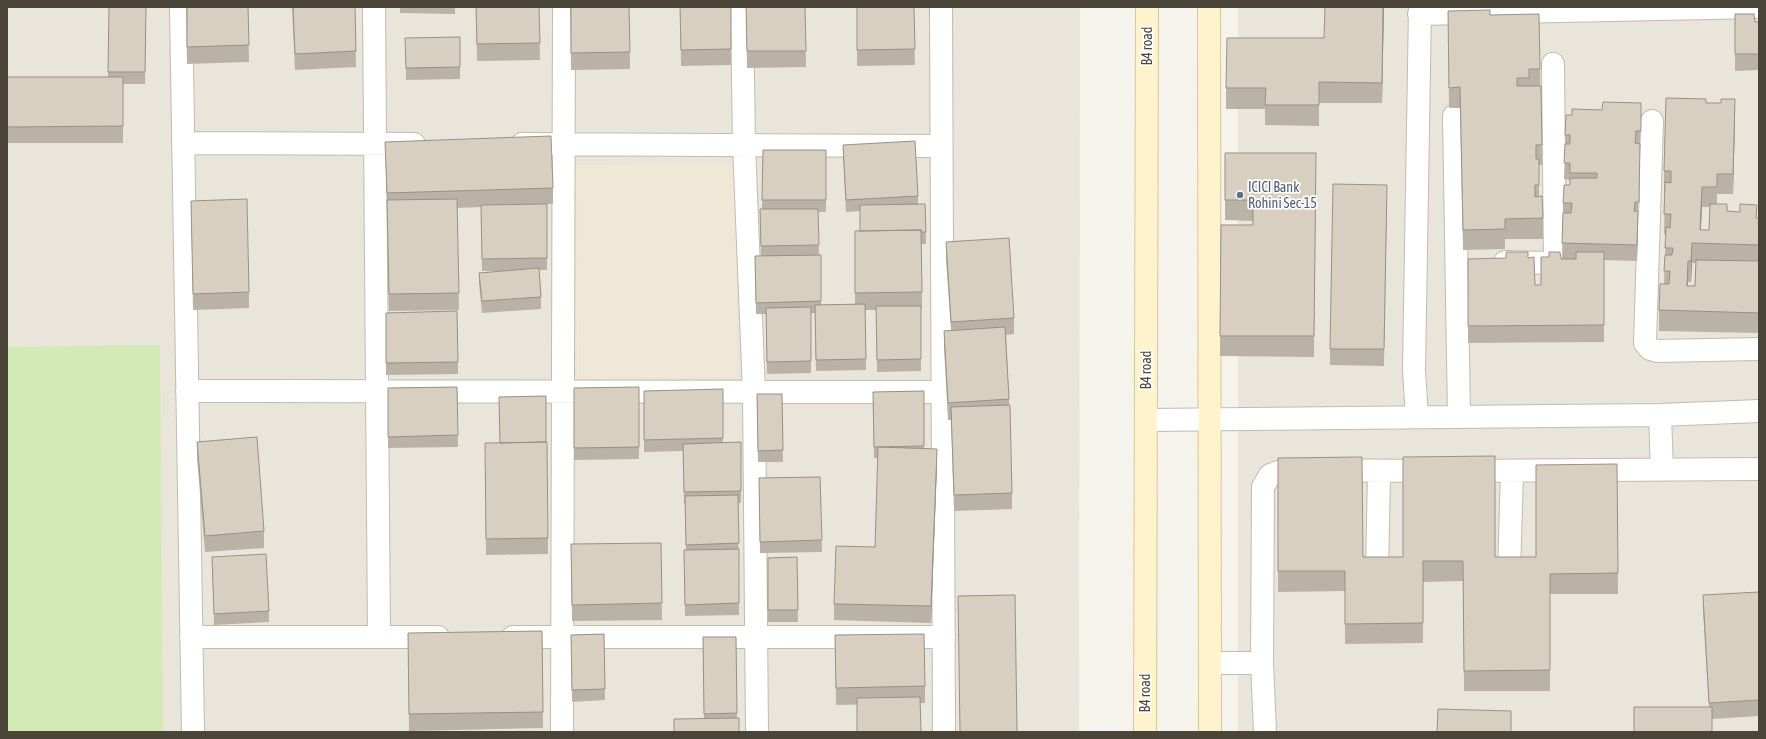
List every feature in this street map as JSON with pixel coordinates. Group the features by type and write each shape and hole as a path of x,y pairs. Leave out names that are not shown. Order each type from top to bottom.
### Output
{"street":[{"path":"180,7 192,732"},
{"path":"374,7 379,637"},
{"path":"562,732 564,7"},
{"path":"742,7 744,146 754,392 757,732"},
{"path":"941,7 944,732"},
{"name":"B4 road","path":"1145,732 1147,7"},
{"path":"1209,7 1210,732"},
{"path":"1417,417 1414,370 1420,10 1759,7"},
{"path":"1456,261 1554,263 1553,64"},
{"path":"1454,116 1459,417"},
{"path":"1652,122 1646,343 1650,349 1657,351 1759,349"},
{"path":"183,143 438,144"},
{"path":"500,144 941,146"},
{"path":"187,391 942,392"},
{"path":"1146,420 1660,415 1759,411"},
{"path":"1660,415 1662,470"},
{"path":"1265,732 1262,664 1263,487 1270,475 1284,470 1379,472 1759,469"},
{"path":"1509,574 1512,471"},
{"path":"1377,575 1379,472"},
{"path":"191,637 458,637"},
{"path":"490,637 944,637"},
{"path":"1210,663 1262,664"}],"shaded area":[{"path":"7,7 1080,7 1079,732 7,732"},
{"path":"1238,7 1759,7 1759,732 1238,732"},
{"path":"736,164 737,377 577,379 576,165"}],"green space":[{"path":"160,345 163,732 7,732 7,347"}],"building":[{"path":"109,7 146,7 145,72 108,72"},
{"path":"187,7 248,7 249,45 187,47"},
{"path":"293,7 355,7 356,51 295,54"},
{"path":"476,7 539,7 540,43 477,44"},
{"path":"571,7 629,7 630,52 571,53"},
{"path":"680,7 731,7 731,49 681,50"},
{"path":"746,7 805,7 806,51 747,51"},
{"path":"857,7 914,7 915,49 857,50"},
{"path":"1325,7 1383,7 1382,83 1319,82 1319,105 1265,105 1266,88 1226,88 1227,38 1324,38"},
{"path":"1490,10 1490,15 1539,14 1540,69 1529,69 1529,78 1517,78 1517,86 1541,86 1542,145 1536,145 1536,159 1539,159 1539,185 1535,185 1535,197 1542,196 1543,218 1505,219 1505,229 1463,230 1460,87 1449,88 1448,11"},
{"path":"1735,14 1754,14 1755,22 1759,22 1759,54 1735,54"},
{"path":"460,37 460,67 406,68 405,38"},
{"path":"7,77 123,77 123,126 7,127"},
{"path":"1666,98 1706,99 1706,103 1721,103 1721,99 1735,99 1733,174 1717,174 1717,187 1702,187 1700,230 1709,230 1710,204 1727,204 1727,211 1740,212 1740,204 1757,205 1756,218 1759,218 1759,245 1692,243 1691,261 1688,261 1687,286 1695,286 1696,260 1759,261 1759,313 1659,310 1660,284 1669,284 1670,271 1664,271 1665,255 1672,255 1673,248 1665,248 1666,227 1670,228 1671,214 1664,214 1665,182 1671,183 1671,171 1664,171"},
{"path":"1603,102 1641,103 1641,131 1636,131 1635,143 1640,144 1639,202 1635,202 1634,211 1638,211 1637,245 1562,243 1563,213 1571,213 1572,203 1563,203 1564,185 1570,185 1570,178 1597,178 1597,173 1570,173 1570,163 1564,163 1565,144 1570,144 1570,135 1565,135 1566,115 1572,115 1572,109 1602,110"},
{"path":"551,136 553,188 387,193 385,142"},
{"path":"915,141 918,196 846,200 843,145"},
{"path":"763,150 826,150 826,200 762,200"},
{"path":"1225,153 1316,153 1314,336 1220,336 1221,225 1253,225 1253,200 1225,200"},
{"path":"1333,184 1387,185 1384,349 1330,349"},
{"path":"247,199 249,292 193,294 191,201"},
{"path":"457,199 459,293 389,294 387,200"},
{"path":"547,204 547,258 482,259 481,205"},
{"path":"925,204 926,232 921,232 921,230 860,231 860,205"},
{"path":"760,209 818,209 819,245 761,246"},
{"path":"921,230 922,292 855,293 855,231"},
{"path":"1009,238 1014,318 951,322 946,242"},
{"path":"1506,252 1528,252 1528,258 1534,257 1535,285 1541,285 1541,257 1549,257 1549,252 1560,252 1561,259 1576,259 1576,252 1604,252 1604,325 1468,326 1468,259 1506,258"},
{"path":"821,255 821,301 756,303 755,256"},
{"path":"539,268 541,297 482,301 479,273"},
{"path":"865,304 866,359 816,360 815,305"},
{"path":"876,306 921,306 921,359 877,360"},
{"path":"811,307 811,361 767,362 766,308"},
{"path":"457,311 458,362 386,363 386,313"},
{"path":"1005,327 1009,399 948,403 944,331"},
{"path":"457,387 458,435 388,437 388,388"},
{"path":"639,387 639,447 574,448 574,388"},
{"path":"723,389 723,438 644,440 644,391"},
{"path":"924,391 924,446 874,447 873,392"},
{"path":"757,394 782,394 783,450 758,451"},
{"path":"546,396 546,442 500,443 499,397"},
{"path":"1010,405 1012,493 954,495 951,407"},
{"path":"257,437 264,531 205,536 197,442"},
{"path":"547,442 548,538 486,539 485,443"},
{"path":"741,442 741,491 684,492 683,444"},
{"path":"878,447 937,449 931,606 834,604 836,546 875,547"},
{"path":"1495,456 1495,557 1536,557 1536,465 1617,464 1618,573 1550,574 1550,670 1464,671 1463,561 1423,561 1423,623 1345,624 1345,571 1278,571 1278,458 1362,457 1363,557 1403,557 1403,457"},
{"path":"820,477 822,540 760,542 759,478"},
{"path":"738,495 739,543 686,545 685,496"},
{"path":"661,543 662,603 572,605 571,544"},
{"path":"739,549 739,603 685,605 684,550"},
{"path":"266,554 269,611 214,614 212,557"},
{"path":"797,557 798,610 768,610 768,558"},
{"path":"1759,592 1759,700 1709,703 1703,595"},
{"path":"1015,595 1017,732 960,732 958,596"},
{"path":"542,631 543,712 409,714 408,633"},
{"path":"604,634 605,689 572,690 571,635"},
{"path":"924,634 925,686 836,688 835,635"},
{"path":"703,637 736,637 737,713 704,714"},
{"path":"920,697 921,732 857,732 857,698"},
{"path":"1634,707 1712,707 1712,732 1634,732"},
{"path":"1438,709 1511,711 1511,732 1437,732"},
{"path":"739,718 739,732 674,732 674,719"}],"place":[{"name":"ICICI Bank Rohini Sec-15","path":"1240,195"}]}
